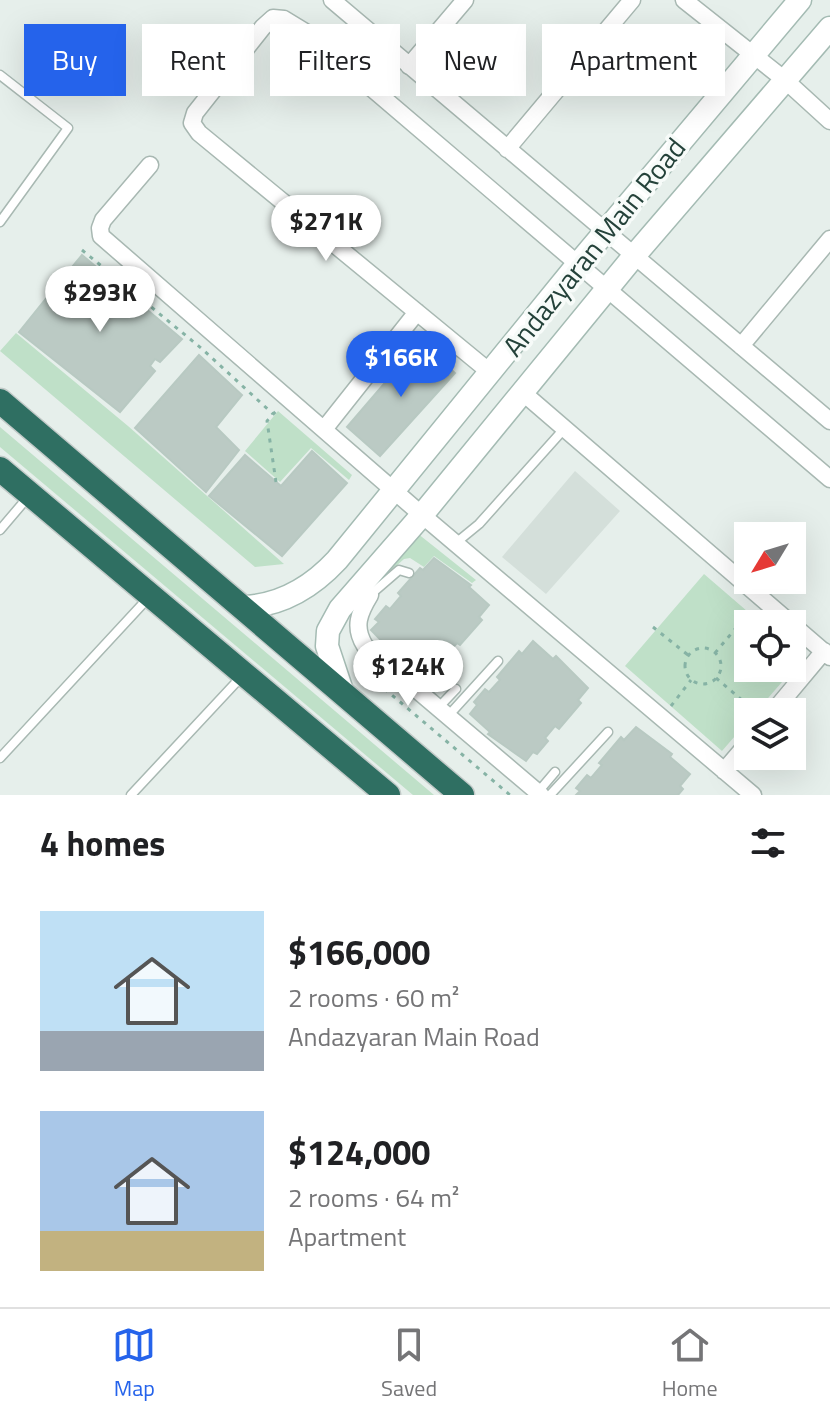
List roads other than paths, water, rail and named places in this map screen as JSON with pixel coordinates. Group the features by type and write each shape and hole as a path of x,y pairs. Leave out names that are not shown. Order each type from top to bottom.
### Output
{"highway":[{"path":"0,401 462,795"},
{"path":"0,469 388,795"}],"street":[{"path":"332,0 830,421"},
{"path":"409,66 465,0"},
{"path":"507,149 632,0"},
{"path":"684,0 785,80 830,121"},
{"name":"Andazyaran Main Road","path":"242,607 269,604 295,594 324,574 349,547 578,264 800,0"},
{"path":"491,373 199,133 192,123 195,113 273,18 284,19 307,33 830,479"},
{"path":"543,794 365,646 358,634 365,591 376,569 521,391 830,28"},
{"path":"150,165 103,220 101,236 395,492 753,795"},
{"path":"741,346 830,239"},
{"path":"325,428 417,312"},
{"path":"521,391 827,654 786,698"},
{"path":"349,547 376,569"},
{"path":"343,694 327,646 328,631 340,609 365,591"},
{"path":"724,771 734,759"}],"lane":[{"path":"0,75 68,128 0,222"},
{"path":"457,542 479,524 564,429"},
{"path":"0,530 31,495"},
{"path":"365,591 399,570 409,573"},
{"path":"0,758 151,596"},
{"path":"443,712 498,661"},
{"path":"131,795 244,674"},
{"path":"443,712 456,689"},
{"path":"543,794 608,732"},
{"path":"543,794 555,772"}]}
